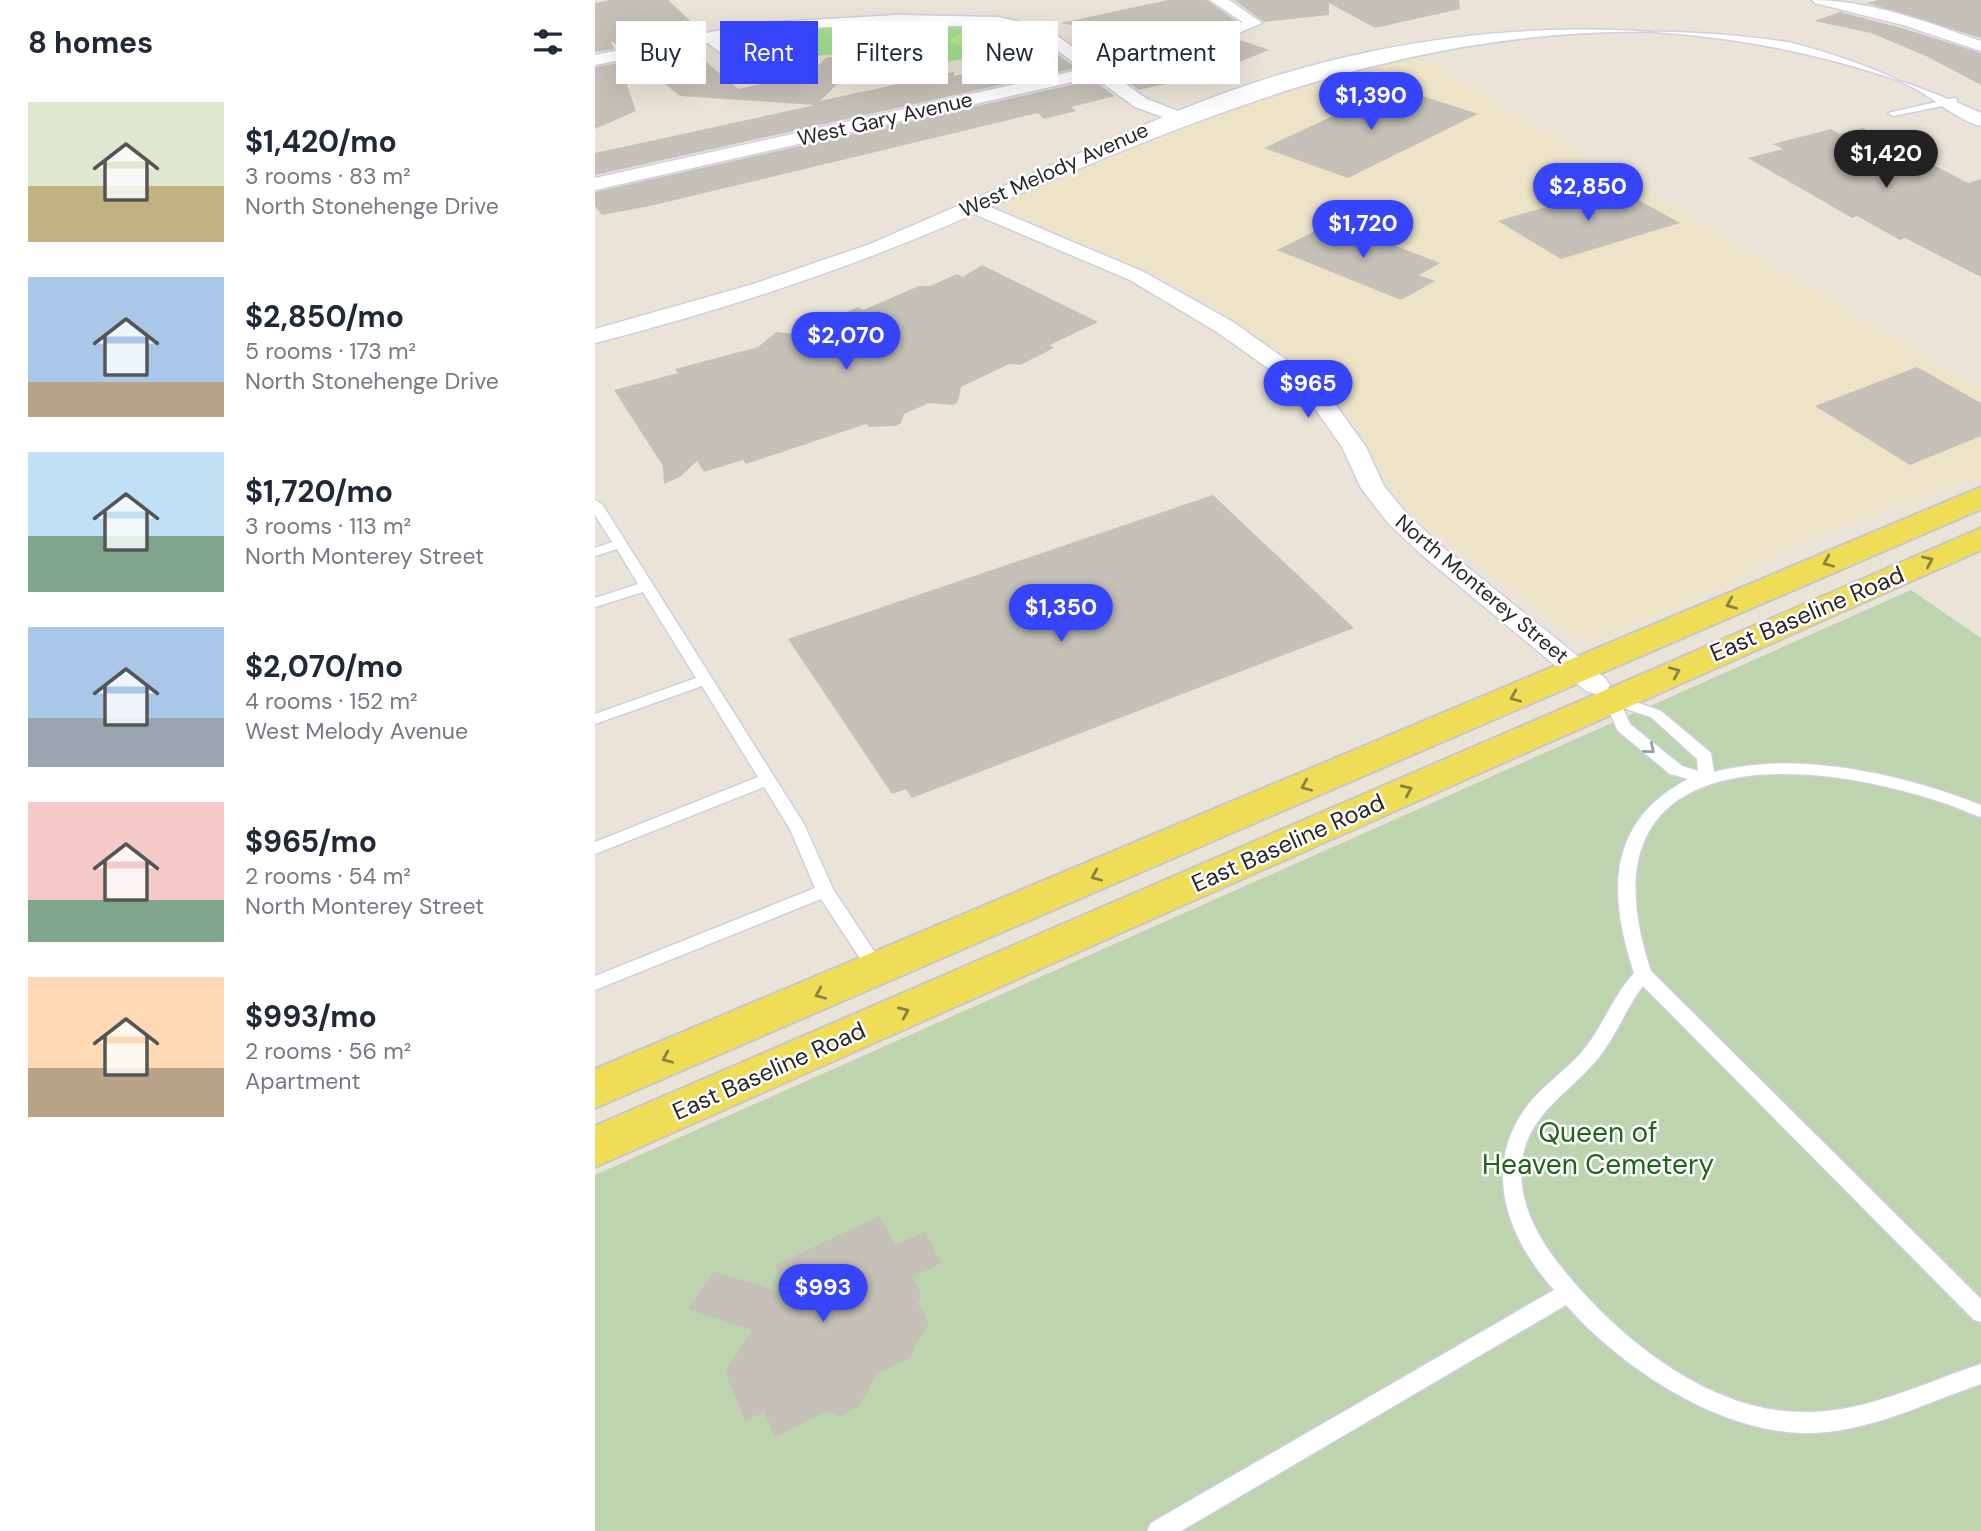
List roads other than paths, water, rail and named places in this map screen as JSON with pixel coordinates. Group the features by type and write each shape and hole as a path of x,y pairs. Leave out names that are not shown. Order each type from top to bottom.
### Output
{"main road":[{"name":"East Baseline Road","path":"595,1147 1595,684 1981,497"},
{"name":"East Baseline Road","path":"595,1089 877,970 1595,684 1981,538"}],"street":[{"name":"West Gary Avenue","path":"1218,0 1254,23 1240,28"},
{"path":"1823,0 1908,21 1981,46"},
{"name":"West Melody Avenue","path":"595,336 816,270 972,206 1176,117 1305,68 1512,15 1667,19 1759,31 1815,44 1884,66 1954,101 1981,121"},
{"path":"595,60 757,28 897,20 998,22 1027,28 1050,38 1072,53"},
{"path":"710,36 720,45"},
{"name":"West Gary Avenue","path":"595,184 1072,77"},
{"path":"1116,84 1142,103 1176,117"},
{"name":"North Monterey Street","path":"972,206 1137,276 1225,327 1280,366 1322,402 1354,447 1373,488 1397,518 1431,550 1595,684"}],"lane":[{"path":"1893,113 1954,101"},
{"path":"595,504 797,828 825,891 877,970"},
{"path":"595,552 620,544"},
{"path":"595,603 646,586"},
{"path":"595,719 705,680"},
{"path":"1595,684 1623,727 1676,770 1707,779"},
{"path":"1595,684 1656,714 1705,757 1707,779"},
{"path":"1981,811 1948,796 1888,780 1826,771 1755,771 1707,779 1664,799 1640,825 1628,865 1625,895 1632,943 1643,974 1981,1313"},
{"path":"595,848 767,780"},
{"path":"595,983 825,891"},
{"path":"1643,974 1628,989 1597,1046 1542,1099 1520,1130 1511,1164 1514,1201 1531,1245 1570,1292 1615,1339 1657,1370 1747,1414 1803,1423 1862,1418 1981,1374"},
{"path":"1159,1531 1570,1292"}],"park label":[{"name":"Queen of Heaven Cemetery","path":"1598,1148"}]}
